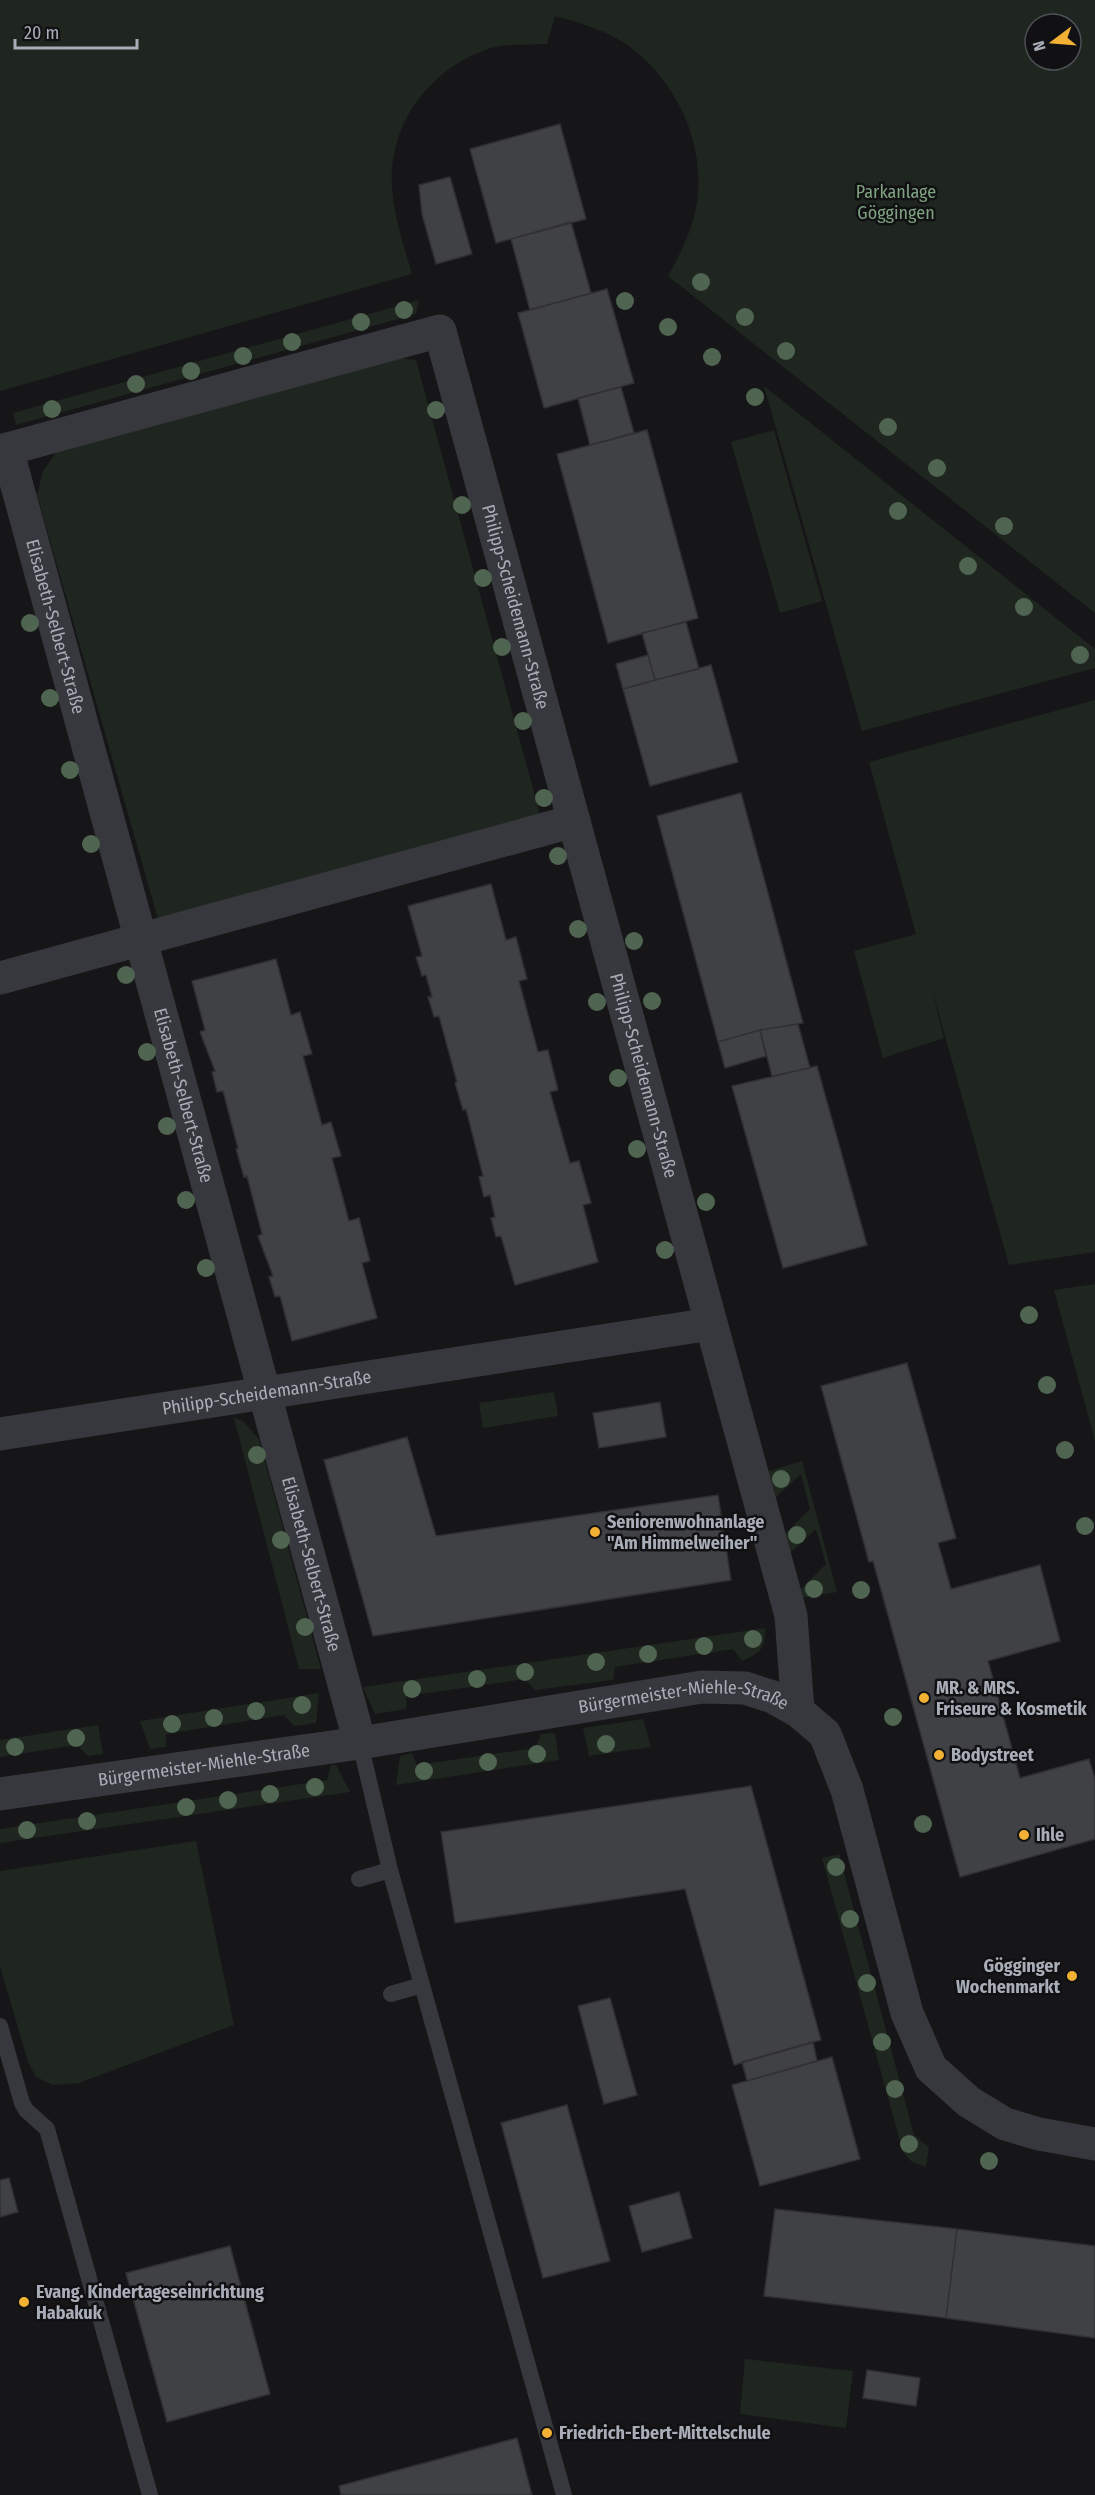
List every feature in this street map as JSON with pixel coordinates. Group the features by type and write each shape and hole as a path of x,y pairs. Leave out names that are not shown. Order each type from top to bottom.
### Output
{"street":[{"name":"Philipp-Scheidemann-Straße","path":"3,450 440,330 791,1616 798,1711"},
{"name":"Elisabeth-Selbert-Straße","path":"3,450 141,940 360,1743"},
{"path":"0,978 574,821"},
{"name":"Philipp-Scheidemann-Straße","path":"0,1434 711,1324"},
{"name":"Bürgermeister-Miehle-Straße","path":"0,1794 360,1743 702,1687 745,1688 772,1697 798,1711 825,1734 840,1768 907,2013 932,2068 969,2102 1005,2124 1039,2134 1095,2144"}],"lane":[{"path":"360,1743 390,1870 564,2495"},
{"path":"359,1879 390,1870"},
{"path":"391,1994 422,1985"},
{"path":"0,2026 22,2103 26,2110 47,2129 150,2495"}],"green space":[{"name":"Parkanlage Göggingen","path":"0,0 1095,0 1095,613 668,276 681,251 696,208 697,161 692,137 673,94 658,74 642,57 615,37 581,23 555,16 547,44 502,46 488,49 467,58 431,84 417,101 406,120 393,162 393,196 402,241 412,274 0,391"},
{"path":"419,300 416,314 16,425 13,413"},
{"path":"387,357 416,360 540,814 158,919 37,495 43,471 58,450"},
{"path":"764,386 1095,649 1095,668 862,731"},
{"path":"774,430 822,601 780,613 731,442"},
{"path":"1095,700 1095,1252 1009,1265 931,986 944,1038 883,1058 854,951 916,934 869,762"},
{"path":"1095,1284 1095,1441 1054,1290"},
{"path":"554,1392 558,1416 483,1428 479,1403"},
{"path":"234,1418 243,1421 259,1439 321,1669 299,1669"},
{"path":"802,1461 837,1592 801,1598 799,1591 826,1564 816,1529 789,1554 784,1535 810,1509 801,1474 774,1499 766,1472"},
{"path":"765,1628 761,1649 742,1661 733,1649 615,1667 613,1680 535,1690 525,1679 407,1696 406,1709 375,1714 363,1687"},
{"path":"319,1693 316,1723 294,1726 284,1715 166,1734 166,1747 150,1749 140,1721"},
{"path":"643,1719 651,1747 589,1756 583,1728"},
{"path":"98,1725 103,1754 88,1756 77,1745 0,1757 0,1740"},
{"path":"555,1733 559,1760 396,1785 400,1756 412,1753 417,1765 535,1748 541,1734"},
{"path":"331,1765 336,1765 350,1792 0,1843 0,1829 327,1780"},
{"path":"196,1841 234,2025 79,2083 53,2085 36,2077 28,2062 0,1966 0,1871"},
{"path":"839,1854 914,2135 929,2147 926,2167 912,2162 903,2152 822,1858"},
{"path":"745,2359 853,2371 846,2428 740,2414"}],"building":[{"path":"560,124 586,219 496,243 470,149"},
{"path":"450,177 472,254 436,264 422,214 419,185"},
{"path":"571,222 591,293 530,310 511,239"},
{"path":"607,289 634,383 544,408 518,313"},
{"path":"621,387 634,433 590,445 578,398"},
{"path":"647,430 698,618 608,643 557,454"},
{"path":"686,622 699,669 655,680 642,633"},
{"path":"648,655 655,680 623,689 616,664"},
{"path":"711,665 738,762 650,786 623,689"},
{"path":"741,793 803,1023 760,1030 718,1042 657,816"},
{"path":"491,884 506,940 516,937 527,979 519,981 538,1052 548,1050 558,1090 550,1092 570,1163 579,1161 591,1203 583,1205 598,1262 515,1285 501,1236 496,1237 491,1218 495,1217 490,1195 484,1197 479,1177 483,1176 466,1109 463,1110 455,1083 457,1082 439,1016 434,1017 428,997 432,997 426,975 422,976 416,957 422,956 408,906"},
{"path":"276,959 291,1015 300,1012 312,1054 303,1056 322,1125 331,1122 341,1156 332,1158 349,1221 359,1218 370,1261 362,1263 377,1318 292,1341 280,1296 275,1297 269,1277 273,1276 258,1236 262,1234 247,1176 244,1177 236,1149 238,1148 223,1091 217,1092 212,1072 215,1071 200,1032 205,1030 192,981"},
{"path":"798,1024 810,1068 772,1076 760,1030"},
{"path":"760,1030 766,1056 725,1068 718,1042"},
{"path":"817,1066 867,1245 783,1268 732,1086"},
{"path":"907,1363 956,1538 938,1543 951,1589 1040,1565 1060,1641 988,1661 1020,1778 1089,1759 1095,1779 1095,1839 960,1877 873,1561 869,1562 821,1386"},
{"path":"660,1402 666,1437 599,1448 593,1413"},
{"name":"Seniorenwohnanlage \"Am Himmelweiher\"","path":"407,1437 436,1536 718,1495 731,1580 373,1636 324,1460"},
{"path":"751,1786 821,2040 734,2065 685,1889 455,1923 441,1832"},
{"path":"610,1998 637,2095 604,2104 578,2006"},
{"path":"813,2042 817,2061 747,2081 742,2062"},
{"path":"832,2057 860,2159 760,2186 732,2085"},
{"path":"567,2105 610,2261 543,2278 501,2123"},
{"path":"9,2178 18,2212 0,2217 0,2180"},
{"path":"679,2192 692,2238 642,2252 629,2206"},
{"path":"775,2209 957,2229 946,2318 764,2296"},
{"path":"957,2229 1095,2246 1095,2338 946,2318"},
{"path":"230,2246 270,2394 167,2422 126,2273"},
{"path":"867,2370 920,2378 916,2406 863,2398"},
{"path":"517,2438 532,2495 341,2495 339,2486"}],"place":[{"name":"Seniorenwohnanlage \"Am Himmelweiher\"","path":"595,1532"},
{"name":"MR. & MRS. Friseure & Kosmetik","path":"924,1698"},
{"name":"Bodystreet","path":"939,1755"},
{"name":"Ihle","path":"1024,1835"},
{"name":"Gögginger Wochenmarkt","path":"1072,1976"},
{"name":"Evang. Kindertageseinrichtung Habakuk","path":"24,2302"},
{"name":"Friedrich-Ebert-Mittelschule","path":"547,2433"}]}
